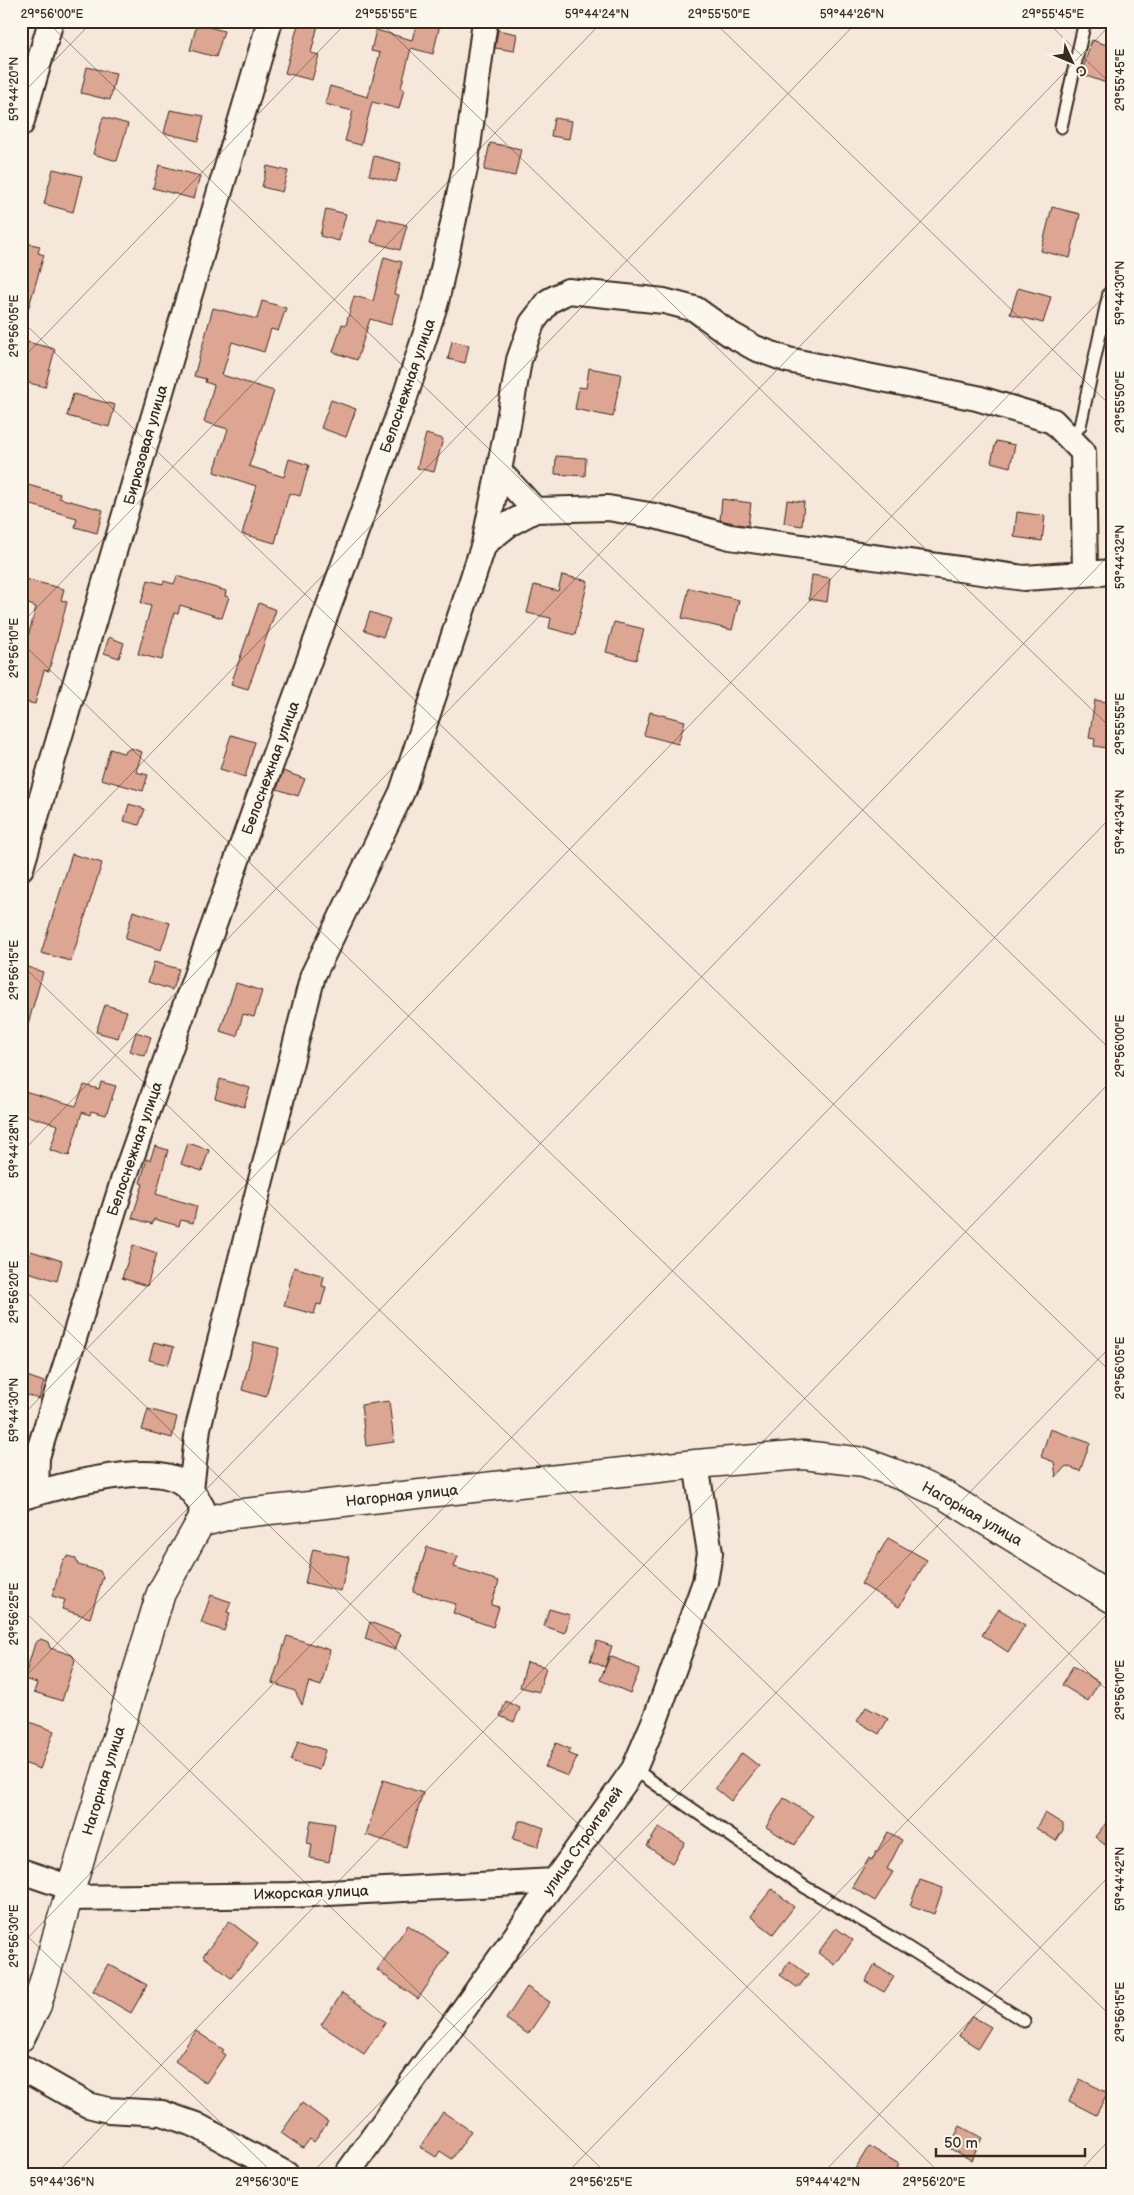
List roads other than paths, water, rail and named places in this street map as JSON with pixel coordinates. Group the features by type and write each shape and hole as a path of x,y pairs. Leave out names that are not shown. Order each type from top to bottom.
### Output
{"street":[{"path":"21,124 51,21"},
{"name":"Бирюзовая улица","path":"21,868 270,21"},
{"name":"Белоснежная улица","path":"29,1495 37,1457 123,1181 262,790 405,397 436,302 465,168 486,21"},
{"path":"191,1490 198,1428 314,975 402,792 484,544 519,360 532,323 549,301 568,291 664,301 695,309 730,334 755,348 788,360 969,396 1053,421 1084,452 1085,573"},
{"path":"499,471 535,510"},
{"path":"484,544 509,524 535,510 608,508 656,516 730,536 1024,578 1113,572"},
{"name":"Нагорная улица","path":"21,2037 38,2005 69,1893 161,1593 200,1523 234,1514 696,1464 804,1455 864,1462 907,1478 946,1496 1113,1599"},
{"name":"улица Строителей","path":"347,2174 634,1769 705,1582 710,1553 696,1464"},
{"path":"29,1495 96,1478 141,1473 174,1478 191,1490 202,1507 200,1523"},
{"name":"Ижорская улица","path":"21,1871 69,1893 291,1895 554,1881"},
{"path":"21,2067 88,2105 108,2110 162,2113 196,2125 286,2174"}],"lane":[{"path":"1061,127 1084,21"},
{"path":"1070,437 1080,426 1109,293"},
{"path":"634,1769 805,1887 894,1939 1024,2021"}]}
